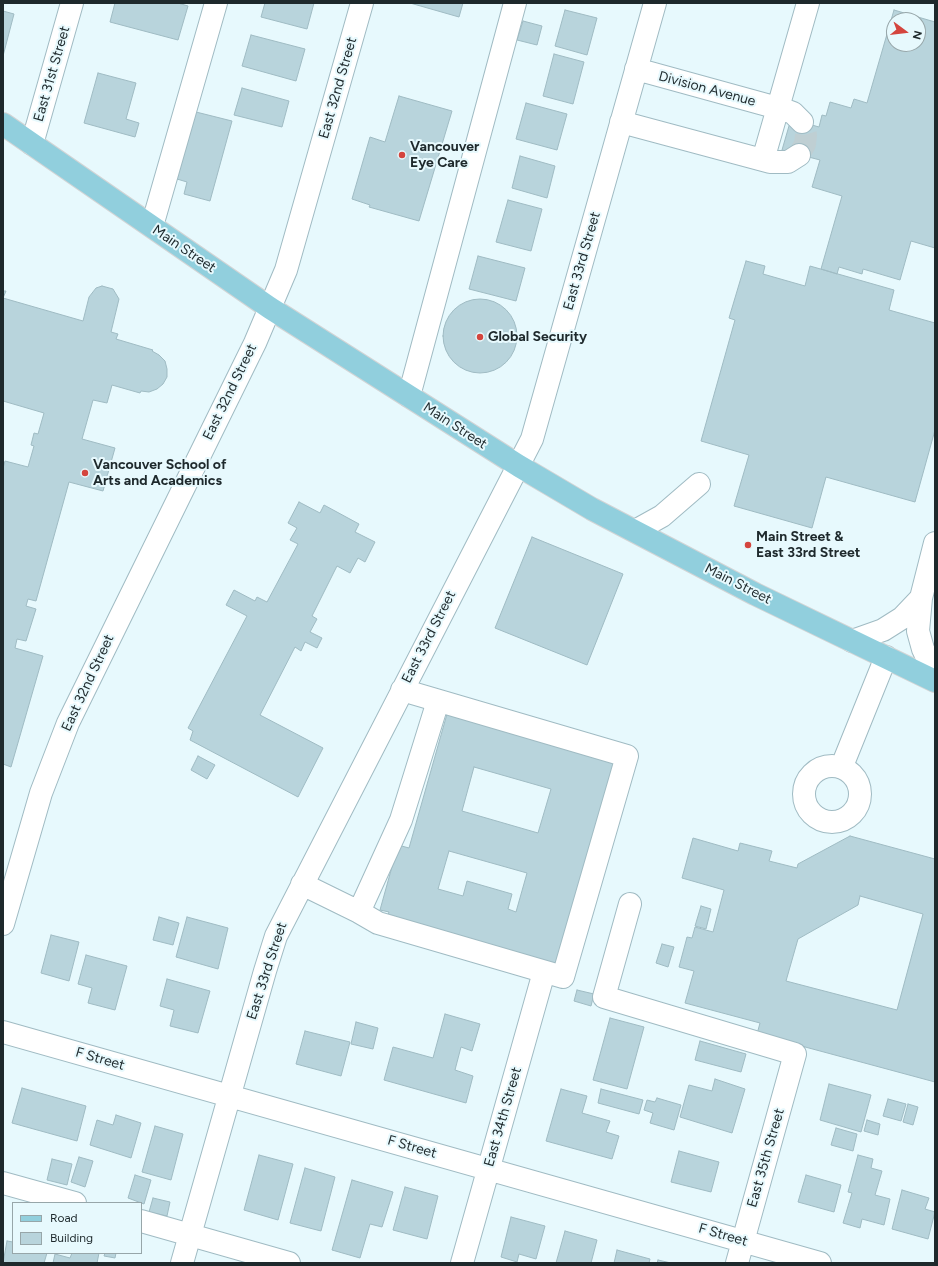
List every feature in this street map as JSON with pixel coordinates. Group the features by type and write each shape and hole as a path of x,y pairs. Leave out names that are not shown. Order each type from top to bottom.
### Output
{"main road":[{"name":"Main Street","path":"3,124 270,308 518,466 755,594 935,681"}],"street":[{"name":"East 31st Street","path":"32,144 72,3"},
{"path":"152,226 216,3"},
{"name":"East 32nd Street","path":"3,924 41,794 68,723 255,343 286,270 362,3"},
{"path":"409,396 515,3"},
{"name":"East 33rd Street","path":"182,1263 271,951 302,884 532,438 655,3"},
{"path":"763,160 808,3"},
{"name":"Division Avenue","path":"636,69 778,108 793,113 802,122"},
{"path":"621,122 779,164 788,162 799,154"},
{"path":"636,531 662,516 699,484"},
{"path":"935,543 921,598 918,631 923,649 935,674"},
{"path":"852,641 883,630 902,618 921,598"},
{"path":"842,766 886,657"},
{"path":"302,884 378,923 563,977 627,756 402,690"},
{"path":"359,912 401,820 438,701"},
{"name":"East 35th Street","path":"630,904 604,998 795,1054 737,1263"},
{"name":"East 34th Street","path":"462,1263 544,972"},
{"name":"F Street","path":"3,1032 820,1263"},
{"path":"3,1183 71,1202"},
{"path":"142,1222 289,1263"}],"building":[{"path":"115,3 178,3 188,6 178,40 110,22"},
{"path":"265,3 314,3 307,29 261,17"},
{"path":"410,3 463,3 459,17"},
{"path":"565,10 597,18 587,55 555,46"},
{"path":"3,11 14,14 3,56"},
{"path":"926,19 935,22 935,248 911,241 900,280 863,269 862,274 839,267 837,274 821,269 842,196 812,187 820,160 782,150 791,119 819,127 822,115 826,116 830,102 851,108 854,99 867,103 886,38 886,52 926,52"},
{"path":"523,21 542,26 537,45 517,40"},
{"path":"251,35 305,49 296,81 242,66"},
{"path":"554,54 584,62 573,104 543,96"},
{"path":"98,73 136,83 126,119 139,123 135,137 84,123"},
{"path":"242,88 289,101 282,127 234,115"},
{"name":"Vancouver Eye Care","path":"399,96 452,111 419,221 369,207 370,205 352,199 370,137 385,142"},
{"path":"526,103 567,114 557,150 516,139"},
{"path":"196,112 232,121 210,201 184,194 187,182 177,179"},
{"path":"520,156 555,166 547,198 512,188"},
{"path":"508,200 542,209 531,251 496,242"},
{"path":"478,256 525,268 516,301 469,289"},
{"path":"746,261 765,266 763,274 805,286 810,266 894,290 889,310 935,323 935,430 915,502 826,477 812,528 734,506 749,455 701,441 735,320 729,318"},
{"path":"102,286 113,289 119,299 111,332 118,334 116,339 153,350 152,351 165,361 167,369 167,377 163,384 157,389 149,392 141,391 140,393 112,385 107,403 93,400 82,439 115,448 103,491 69,482 36,601 28,599 26,606 36,609 26,641 17,639 15,648 43,656 11,767 3,764 3,468 5,461 28,467 34,446 31,445 34,433 38,434 44,413 3,401 3,298 83,321 89,297 96,288"},
{"path":"3,291 6,291 3,298"},
{"name":"Global Security","path":"480,299 501,305 511,315 517,336 511,357 501,367 480,373 459,367 449,357 443,336 449,315 459,305"},
{"path":"299,502 320,513 324,505 359,524 355,532 375,542 365,562 358,558 350,573 337,566 312,616 317,619 310,632 322,638 317,648 305,642 301,651 295,647 260,715 323,748 298,797 190,740 193,731 188,728 247,616 226,605 234,590 255,601 257,597 267,602 298,544 290,540 297,528 288,523"},
{"path":"532,537 623,574 587,665 495,628"},
{"path":"447,714 615,762 558,965 387,917 389,912 380,910 398,845 409,848","holes":["474,767 551,789 538,833 462,811","449,851 527,873 516,912 508,909 512,894 467,881 463,896 438,889"]},
{"path":"198,756 215,765 207,779 191,770"},
{"path":"850,836 935,859 935,1082 757,1034 760,1023 685,1003 694,971 679,967 687,937 692,938 695,927 713,932 724,890 682,878 693,838 738,851 740,843 772,851 769,861 797,868 798,864","holes":["860,896 923,914 897,1010 786,981 798,939 858,905"]},
{"path":"701,906 711,909 706,929 695,926"},
{"path":"159,917 179,923 173,945 153,940"},
{"path":"187,917 228,928 218,969 176,957"},
{"path":"51,935 79,942 69,981 41,973"},
{"path":"662,944 674,947 668,967 656,963"},
{"path":"86,955 127,966 115,1010 88,1003 92,988 78,984"},
{"path":"167,979 210,991 198,1033 170,1026 174,1010 160,1006"},
{"path":"577,990 594,994 591,1006 574,1001"},
{"path":"445,1014 480,1024 472,1051 461,1047 455,1070 473,1076 466,1103 384,1080 393,1047 433,1058"},
{"path":"610,1018 644,1027 627,1089 593,1080"},
{"path":"356,1022 378,1028 373,1049 351,1044"},
{"path":"305,1031 350,1042 341,1076 296,1064"},
{"path":"700,1041 746,1054 741,1072 695,1060"},
{"path":"715,1079 745,1089 732,1133 680,1117 689,1085 712,1091"},
{"path":"829,1084 871,1095 861,1132 820,1120"},
{"path":"22,1088 86,1106 77,1141 12,1123"},
{"path":"561,1089 587,1096 582,1113 610,1121 606,1132 619,1136 612,1159 546,1141"},
{"path":"601,1089 643,1100 639,1114 598,1103"},
{"path":"657,1098 681,1105 674,1130 650,1123 653,1113 644,1110 647,1100 655,1102"},
{"path":"888,1099 906,1104 901,1121 883,1116"},
{"path":"908,1104 918,1107 913,1125 903,1122"},
{"path":"116,1115 141,1123 131,1158 90,1145 97,1120 113,1125"},
{"path":"867,1120 880,1124 878,1135 864,1131"},
{"path":"155,1126 183,1134 171,1180 142,1172"},
{"path":"836,1128 857,1134 853,1151 831,1145"},
{"path":"679,1151 719,1162 711,1192 671,1182"},
{"path":"259,1155 293,1164 278,1220 244,1210"},
{"path":"858,1155 873,1159 871,1168 882,1171 875,1195 890,1199 884,1225 862,1219 860,1228 843,1223 852,1193 848,1192"},
{"path":"79,1157 93,1161 85,1187 71,1182"},
{"path":"52,1159 72,1164 67,1185 47,1180"},
{"path":"305,1168 335,1177 321,1231 290,1223"},
{"path":"135,1175 151,1180 144,1204 128,1198"},
{"path":"806,1175 841,1185 834,1212 798,1202"},
{"path":"352,1180 393,1192 382,1227 370,1224 360,1258 332,1250"},
{"path":"405,1187 438,1196 427,1239 393,1230"},
{"path":"902,1190 929,1198 925,1209 935,1212 928,1239 892,1229"},
{"path":"153,1198 170,1202 167,1216 149,1212"},
{"path":"511,1217 545,1226 536,1259 519,1254 517,1262 501,1257"},
{"path":"565,1231 597,1240 591,1263 556,1263"},
{"path":"7,1241 12,1242 12,1254 47,1254 44,1263 3,1263"},
{"path":"617,1250 650,1259 649,1263 614,1263"},
{"path":"55,1254 70,1258 72,1254 99,1254 97,1263 53,1263"},
{"path":"105,1254 116,1254 115,1258 104,1256"},
{"path":"658,1260 671,1263 657,1263"}],"tunnel":[{"path":"799,155 805,144 806,135 802,122"}],"place":[{"name":"Vancouver Eye Care","path":"402,155"},
{"name":"Global Security","path":"480,337"},
{"name":"Vancouver School of Arts and Academics","path":"85,473"},
{"name":"Main Street & East 33rd Street","path":"748,545"}]}
